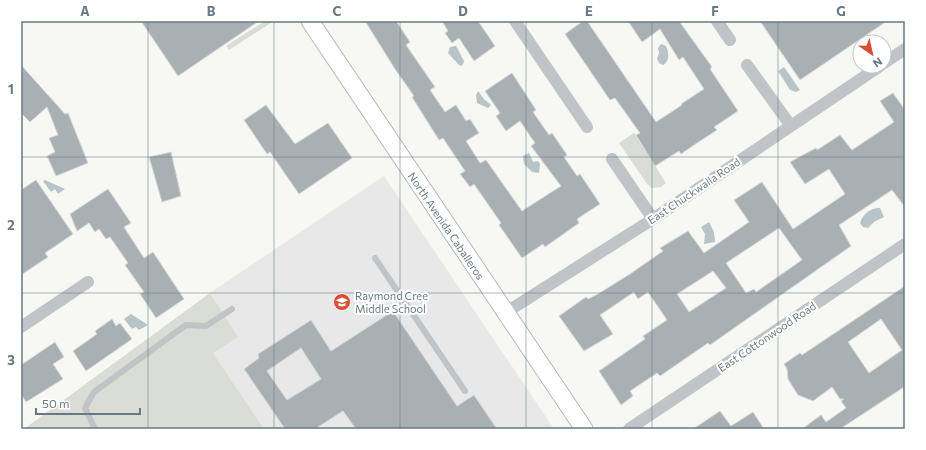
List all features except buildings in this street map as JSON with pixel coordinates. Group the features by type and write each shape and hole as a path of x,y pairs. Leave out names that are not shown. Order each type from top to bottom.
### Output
{"street":[{"name":"North Avenida Caballeros","path":"310,21 584,429"},
{"path":"515,21 587,127"},
{"path":"717,21 730,40"},
{"path":"892,58 905,49"},
{"path":"747,65 791,126"},
{"name":"East Chuckwalla Road","path":"505,313 653,219 868,74"},
{"path":"612,159 653,219"},
{"name":"East Cottonwood Road","path":"629,429 905,244"},
{"path":"21,327 88,282"}],"lane":[{"path":"374,258 465,391"},
{"path":"96,429 85,408 94,392 186,326 206,326 232,309"}],"shaded area":[{"path":"265,21 274,21 229,50 226,46"},
{"path":"661,44 666,46 668,51 668,59 663,65 659,63 657,59 659,53 658,48"},
{"path":"456,46 464,61 462,66 459,65 448,53 450,47"},
{"path":"784,67 800,90 796,92 790,90 778,71"},
{"path":"478,91 491,105 488,108 477,103 476,95"},
{"path":"634,133 666,183 661,187 652,188 647,184 619,143"},
{"path":"529,153 533,162 538,161 540,164 539,173 532,172 524,164 523,156"},
{"name":"Raymond Cree Middle School","path":"384,176 554,429 264,429 213,353 237,337 210,293"},
{"path":"45,180 65,189 58,194 55,189 51,192 43,181"},
{"path":"880,208 884,217 874,222 868,228 863,227 860,223 865,214 870,210"},
{"path":"709,222 714,232 715,242 704,244 705,234 701,227"},
{"path":"210,293 238,337 213,353 264,429 24,429"},
{"path":"131,314 148,325 139,330 136,327 132,329 124,319"}],"place":[{"name":"Raymond Cree Middle School","path":"342,302"}]}
